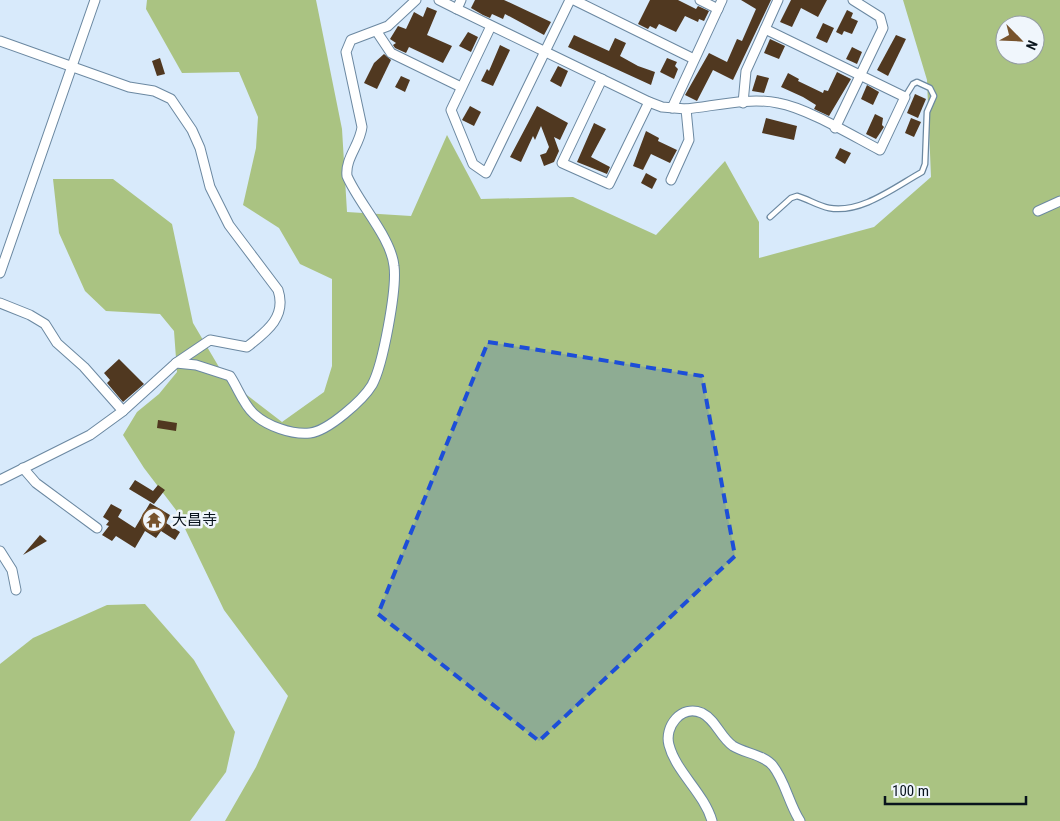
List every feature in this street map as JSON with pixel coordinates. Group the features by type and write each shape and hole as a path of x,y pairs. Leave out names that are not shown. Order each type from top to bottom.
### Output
{"street":[{"path":"0,273 95,0"},
{"path":"176,363 218,370 230,376 253,414 269,424 302,433 312,433 321,429 366,394 373,383 390,317 395,268 390,248 347,176 347,165 359,140 362,127 346,52 351,40 377,32 399,17 416,0"},
{"path":"439,0 649,102 686,110 744,103 771,102 784,104 880,150 905,97 765,29"},
{"path":"456,9 461,0"},
{"path":"490,26 453,104 453,115 473,164 486,173 570,0"},
{"path":"574,0 694,58"},
{"path":"700,0 718,9"},
{"path":"672,108 722,0"},
{"path":"744,103 746,71 778,0"},
{"path":"836,128 883,28 880,17 853,0"},
{"path":"377,32 391,53 461,87"},
{"path":"0,41 129,87 154,90 171,99 192,130 200,148 210,187 229,225 278,290 280,308 272,327 247,347 210,340 176,363 122,412 73,445 0,480"},
{"path":"602,79 562,163 609,184 649,102"},
{"path":"671,180 689,140 686,110"},
{"path":"1038,211 1060,201"},
{"path":"0,303 30,315 45,324 57,343 84,367 122,412"},
{"path":"23,468 36,482 97,528"},
{"path":"0,551 12,570 16,590"},
{"path":"712,821 697,791 684,777 669,746 668,732 673,722 680,715 687,712 702,713 711,720 729,744 774,766 800,821"}],"lane":[{"path":"770,217 791,198 796,196 830,208 839,209 867,203 922,172 925,164 927,112 934,96 930,88 917,82 913,84 905,97"}],"highlighted area":[{"path":"488,342 702,376 735,556 539,741 378,614"}],"green space":[{"path":"147,0 316,0 342,129 347,212 411,216 447,135 481,199 573,197 656,235 725,161 759,222 759,258 874,227 931,177 927,80 903,0 1060,0 1060,821 225,821 256,767 288,696 224,610 176,510 144,468 123,435 137,412 159,394 177,372 174,331 160,314 106,311 85,291 59,233 53,179 113,179 172,224 193,323 226,379 282,422 324,392 332,366 332,279 300,264 279,228 243,205 256,148 258,117 239,72 182,73 146,9"},
{"path":"145,604 194,660 235,732 226,772 190,821 0,821 0,664 33,638 107,605"}],"building":[{"path":"475,0 504,0 551,22 544,35 505,14 503,19 492,14 490,18 483,15 471,8"},
{"path":"650,0 678,0 696,9 698,6 709,11 704,21 699,19 698,22 685,16 676,32 659,24 656,29 650,26 648,29 638,24"},
{"path":"741,0 771,0 733,80 713,70 697,101 685,95 709,53 727,62 737,39 742,41 756,9"},
{"path":"791,0 827,0 818,17 801,8 792,27 780,22"},
{"path":"427,7 437,11 427,35 452,46 443,63 409,47 406,53 395,48 393,45 396,43 390,39 398,26 406,29 414,12 423,17"},
{"path":"847,10 853,13 851,18 858,21 852,34 844,31 842,35 836,32"},
{"path":"823,23 834,28 827,43 816,38"},
{"path":"468,32 478,37 471,52 459,46"},
{"path":"574,35 609,51 615,38 626,43 620,56 638,66 655,72 651,85 568,47"},
{"path":"896,35 906,39 888,76 877,70"},
{"path":"770,39 785,46 779,59 764,53"},
{"path":"500,45 510,50 493,86 481,81 487,69 489,71"},
{"path":"852,47 862,52 857,64 846,59"},
{"path":"384,54 391,60 377,89 364,83 374,63"},
{"path":"160,58 165,74 157,76 152,61"},
{"path":"667,58 677,62 675,66 678,69 674,79 660,72"},
{"path":"558,66 568,71 561,87 550,81"},
{"path":"837,72 851,79 829,116 814,109 816,105 803,97 781,87 788,73 799,79 798,81 823,93 824,90 828,91"},
{"path":"757,75 769,78 764,93 752,91"},
{"path":"401,76 410,80 405,92 395,87"},
{"path":"867,85 879,92 873,105 861,99"},
{"path":"915,94 926,99 918,118 907,113"},
{"path":"470,106 481,112 474,126 462,120"},
{"path":"537,106 568,123 560,140 554,137 559,151 554,162 544,166 540,155 546,153 549,147 541,126 535,140 533,136 521,162 510,157"},
{"path":"875,114 883,118 882,125 884,127 876,139 866,134"},
{"path":"766,118 797,126 794,140 762,133"},
{"path":"911,118 921,122 914,137 905,133"},
{"path":"594,123 606,129 591,157 610,167 607,174 577,162"},
{"path":"646,131 659,138 658,141 677,150 670,163 651,154 643,170 633,166"},
{"path":"840,148 851,153 845,164 835,158"},
{"path":"646,173 657,179 652,189 641,183"},
{"path":"119,359 144,384 123,402 107,383 110,380 104,373"},
{"path":"158,420 177,423 176,431 157,428"},
{"path":"135,480 153,491 158,485 165,490 154,504 129,489"},
{"path":"150,503 170,515 166,523 180,532 175,540 161,531 156,538 145,531 135,548 116,536 112,541 102,535 109,526 106,525 109,521 103,517 111,504 122,510 118,517 135,528"},
{"path":"40,535 47,541 23,555"}],"place":[{"name":"大昌寺","path":"154,520"}]}
